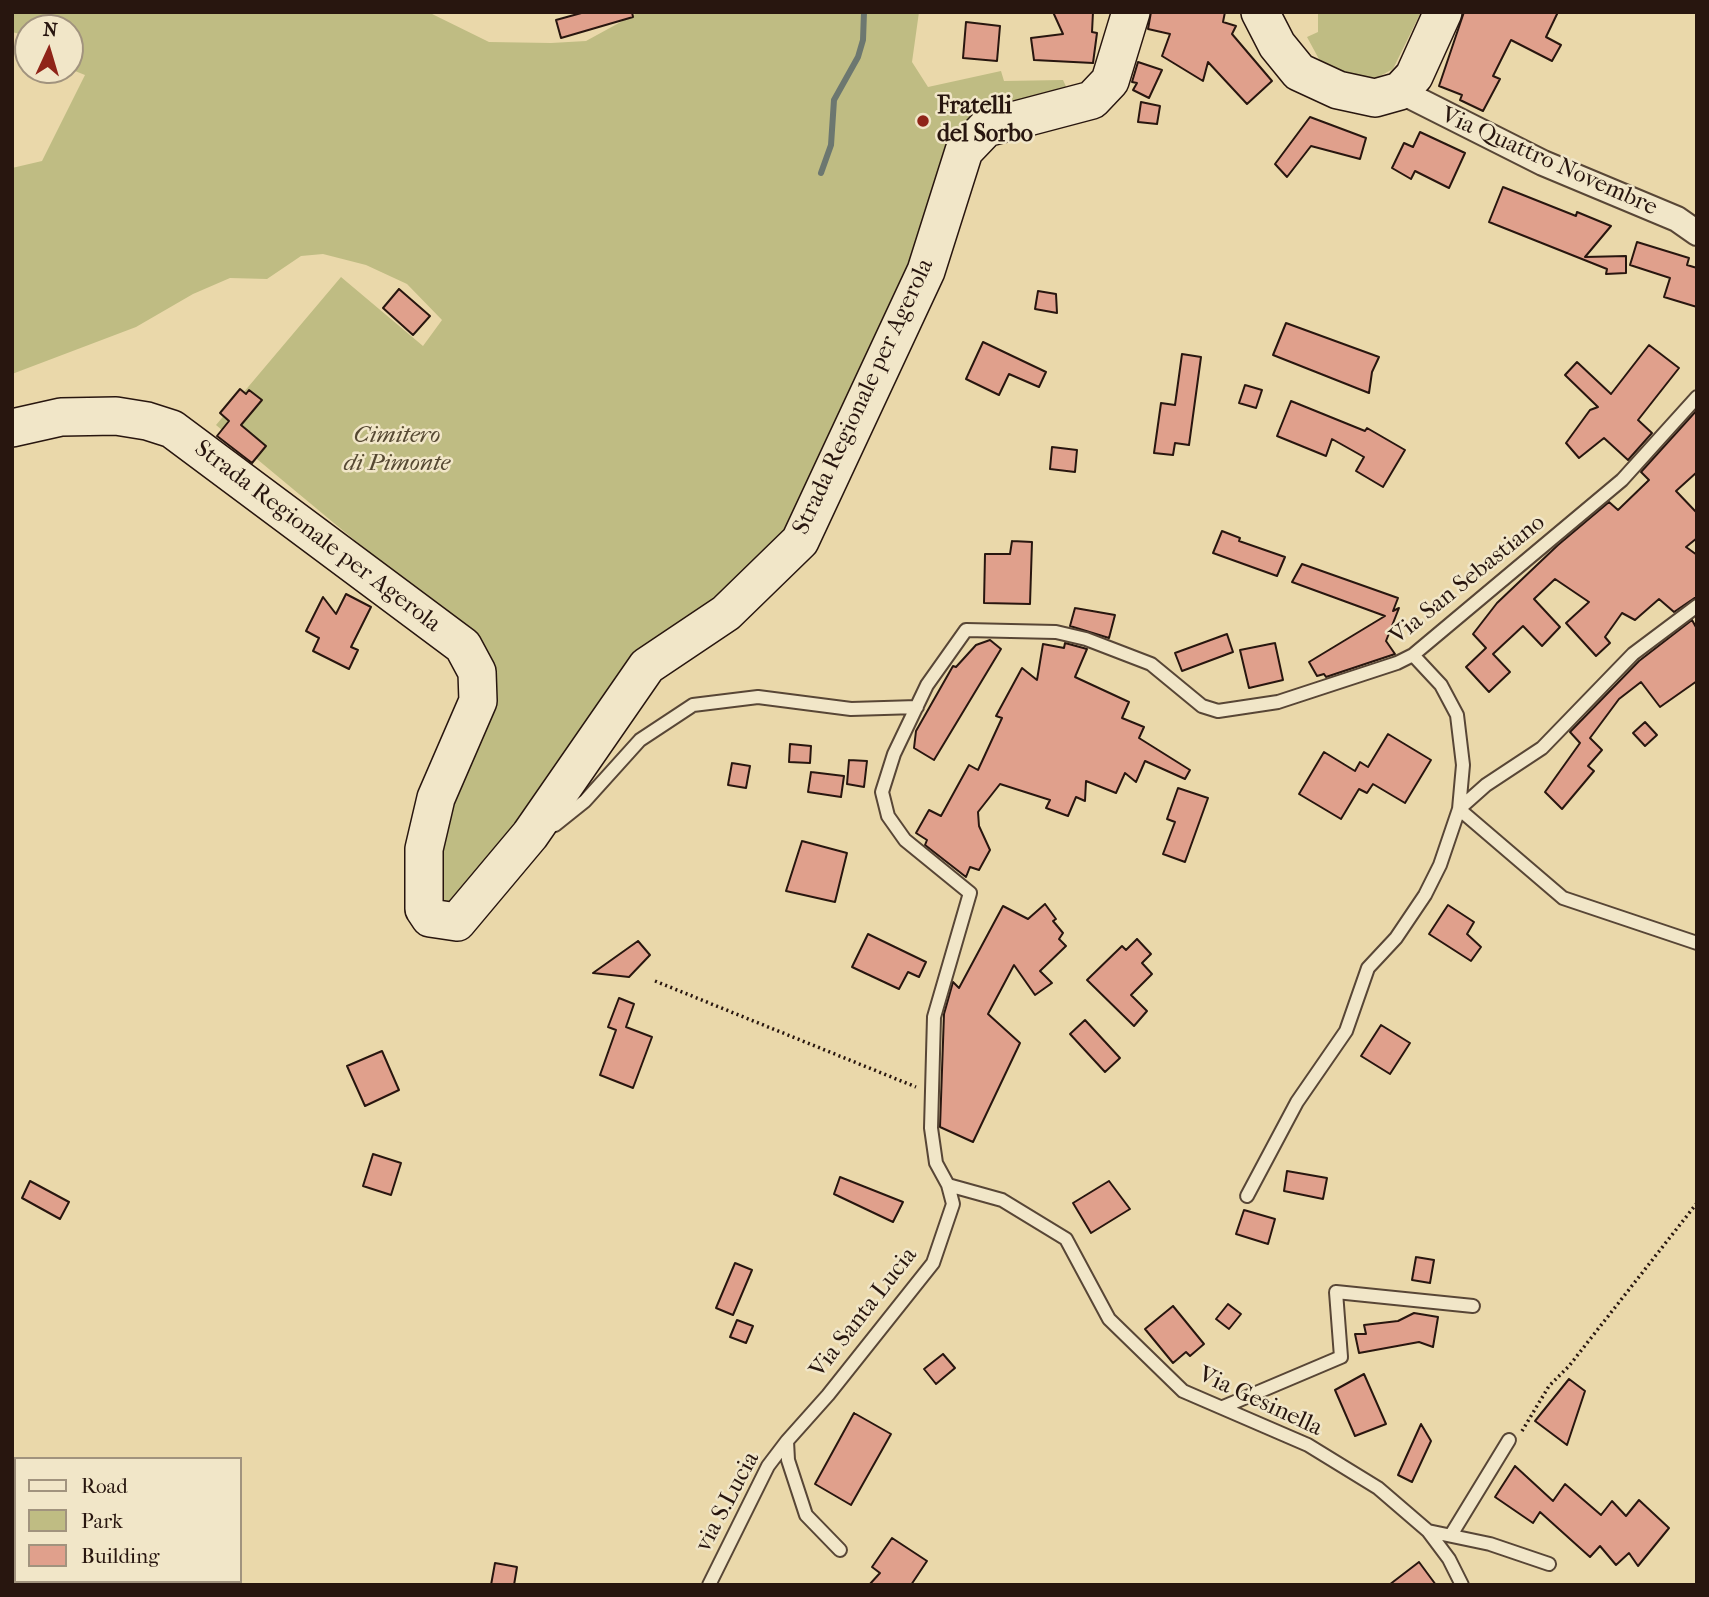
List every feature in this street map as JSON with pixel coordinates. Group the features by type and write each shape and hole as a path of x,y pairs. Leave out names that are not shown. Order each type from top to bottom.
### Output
{"main road":[{"name":"Strada Regionale per Agerola","path":"12,428 61,417 116,416 147,421 172,429 463,646 477,672 478,701 436,798 424,849 424,909 444,920 530,835 647,666 726,613 800,541 926,271 964,151 986,128 1092,100 1110,81 1131,12"},
{"path":"1260,12 1277,45 1299,72 1338,90 1375,98 1400,91 1414,76 1443,12"}],"street":[{"name":"Via Quattro Novembre","path":"1400,91 1543,163 1677,219 1697,233"}],"lane":[{"name":"Via San Sebastiano","path":"916,707 927,685 966,631 1056,632 1086,639 1151,664 1202,706 1218,711 1278,702 1397,663 1412,655 1622,480 1697,397"},
{"path":"1458,809 1486,785 1542,748 1633,654 1697,606"},
{"path":"1247,1196 1297,1102 1346,1031 1368,968 1396,938 1425,895 1440,865 1458,809 1463,765 1457,715 1441,685 1412,655"},
{"path":"501,866 585,801 640,740 692,705 758,697 852,709 916,707"},
{"name":"Via Santa Lucia","path":"787,1441 828,1395 933,1263 953,1204 948,1185 936,1163 931,1128 934,1017 970,893 905,840 886,808 882,792 894,754 916,707"},
{"path":"1458,809 1563,898 1697,943"},
{"name":"Via Gesinella","path":"948,1185 1002,1200 1066,1239 1110,1319 1183,1391 1308,1445 1378,1488 1427,1531 1449,1559 1462,1585"},
{"path":"1223,1407 1341,1357 1336,1292 1473,1306"},
{"path":"1451,1535 1509,1440"},
{"path":"787,1441 788,1460 806,1515 840,1550"},
{"name":"via S.Lucia","path":"709,1585 768,1466 787,1441"},
{"path":"1427,1531 1490,1544 1549,1564"}],"path":[{"path":"655,981 933,1093"},
{"path":"1509,1440 1524,1430 1549,1386 1569,1366 1697,1203"}],"green space":[{"name":"Cimitero di Pimonte","path":"12,12 428,12 489,42 551,43 586,41 639,12 919,12 912,62 928,87 1001,71 1004,81 1063,80 1069,93 1019,99 986,116 919,265 792,522 460,906 433,904 477,642 216,425 341,277 423,346 442,320 407,284 366,265 323,254 301,256 267,279 230,278 193,294 136,327 12,374 12,168 42,161 80,84 84,84 84,14 14,14 12,32"},
{"path":"1318,12 1421,12 1393,69 1369,82 1339,76 1320,61 1307,37 1318,32"}],"building":[{"path":"585,12 632,12 633,17 561,38 556,20"},
{"path":"1053,12 1093,12 1092,32 1097,33 1093,63 1034,60 1031,38 1063,34"},
{"path":"1151,12 1225,12 1223,22 1236,26 1232,34 1272,81 1247,104 1208,62 1203,81 1162,56 1170,34 1148,29"},
{"path":"1464,12 1558,12 1546,37 1561,45 1552,61 1511,40 1493,76 1500,79 1483,111 1460,100 1462,95 1439,86"},
{"path":"966,22 1000,26 997,61 963,58"},
{"path":"1138,62 1162,70 1149,98 1133,90 1137,83 1132,82"},
{"path":"1141,102 1160,106 1157,124 1138,122"},
{"path":"1310,117 1366,138 1360,159 1311,146 1287,177 1275,164"},
{"path":"1420,132 1465,153 1449,188 1415,171 1411,179 1392,168 1404,143 1413,147"},
{"path":"1503,187 1576,216 1577,212 1611,226 1585,257 1626,256 1626,273 1606,274 1607,269 1489,222"},
{"path":"1637,242 1689,258 1687,265 1697,268 1697,307 1664,297 1670,278 1630,265"},
{"path":"399,289 430,316 413,335 383,308"},
{"path":"1038,291 1056,294 1057,313 1035,309"},
{"path":"1286,323 1379,357 1372,372 1369,393 1273,355"},
{"path":"983,342 1046,372 1039,387 1009,374 999,395 966,379"},
{"path":"1649,345 1679,368 1638,420 1652,433 1628,460 1604,438 1579,458 1566,443 1590,410 1598,407 1565,375 1577,362 1611,394"},
{"path":"1182,354 1201,357 1189,445 1175,443 1173,455 1154,453 1161,403 1175,405"},
{"path":"1245,385 1262,390 1256,408 1239,403"},
{"path":"240,389 246,394 249,390 262,400 241,425 266,446 252,463 217,436 229,421 220,413"},
{"path":"1291,401 1365,431 1367,428 1405,450 1383,487 1356,471 1364,457 1332,439 1326,456 1277,436"},
{"path":"1697,410 1697,472 1676,491 1697,513 1697,538 1686,547 1697,555 1696,597 1674,612 1659,599 1635,620 1622,613 1605,637 1610,643 1596,656 1566,623 1589,602 1555,579 1534,599 1560,627 1542,646 1523,626 1493,654 1510,672 1489,692 1466,667 1486,648 1473,634 1497,603 1558,545 1609,502 1618,510 1649,480 1641,472"},
{"path":"1052,447 1077,450 1075,472 1050,469"},
{"path":"1222,531 1240,538 1239,541 1285,557 1277,576 1213,553"},
{"path":"1012,541 1032,542 1030,604 984,603 985,554 1010,554"},
{"path":"1302,564 1398,598 1393,611 1399,608 1386,641 1395,654 1326,677 1324,674 1317,676 1309,662 1385,616 1292,582"},
{"path":"346,594 371,607 351,647 358,650 349,669 313,651 319,638 306,631 323,597 336,614"},
{"path":"1075,608 1115,615 1109,638 1070,626"},
{"path":"1692,620 1697,629 1697,681 1660,707 1641,682 1619,699 1590,738 1602,750 1588,766 1594,771 1562,809 1545,792 1580,743 1570,732 1639,661"},
{"path":"1227,634 1233,652 1182,671 1175,653"},
{"path":"990,640 1001,649 934,760 914,748 916,731 953,666 956,667 976,645"},
{"path":"1065,643 1087,649 1075,677 1129,702 1122,718 1144,727 1139,738 1190,770 1185,779 1145,761 1136,782 1125,773 1116,793 1086,781 1085,801 1076,797 1068,816 1046,808 1050,800 1000,784 978,812 979,826 990,850 979,870 970,867 966,877 925,845 927,840 916,833 929,810 941,816 969,765 978,770 1002,718 996,716 1022,668 1037,680 1043,644 1064,648"},
{"path":"1275,643 1283,680 1249,688 1240,650"},
{"path":"1645,722 1657,735 1645,746 1633,733"},
{"path":"1388,734 1431,760 1405,803 1373,784 1367,793 1359,789 1341,819 1299,794 1324,752 1355,771 1360,762 1368,767"},
{"path":"790,744 811,746 810,763 789,762"},
{"path":"849,760 867,761 864,787 847,784"},
{"path":"732,763 750,766 746,788 728,785"},
{"path":"811,772 844,776 841,797 808,792"},
{"path":"1178,788 1208,798 1185,862 1163,854 1175,822 1167,819"},
{"path":"802,841 847,853 835,902 786,891"},
{"path":"1045,904 1056,919 1053,921 1063,933 1059,939 1066,946 1040,971 1052,983 1035,995 1014,965 988,1014 1020,1043 973,1142 940,1127 944,1014 953,982 959,988 1003,906 1028,919"},
{"path":"1448,905 1474,922 1467,934 1481,947 1471,961 1429,934"},
{"path":"868,934 926,962 919,977 908,972 899,989 852,967"},
{"path":"1137,939 1151,954 1142,963 1152,974 1131,995 1147,1011 1134,1026 1087,980 1122,946 1126,950"},
{"path":"638,941 650,955 629,977 593,973"},
{"path":"619,998 634,1004 626,1027 652,1037 633,1088 600,1075 616,1030 608,1027"},
{"path":"1085,1020 1120,1058 1105,1072 1070,1034"},
{"path":"1381,1025 1410,1043 1390,1074 1361,1056"},
{"path":"382,1051 399,1090 365,1106 347,1066"},
{"path":"373,1154 401,1163 391,1195 363,1186"},
{"path":"1287,1171 1327,1178 1323,1199 1284,1191"},
{"path":"840,1177 903,1202 893,1222 834,1194"},
{"path":"30,1181 69,1202 60,1219 22,1198"},
{"path":"1109,1181 1130,1209 1091,1233 1073,1203"},
{"path":"1244,1210 1275,1219 1268,1244 1236,1234"},
{"path":"1416,1257 1434,1260 1430,1283 1412,1280"},
{"path":"735,1263 752,1270 733,1315 716,1308"},
{"path":"1228,1304 1241,1314 1229,1329 1216,1319"},
{"path":"1173,1306 1204,1344 1190,1356 1186,1352 1173,1363 1145,1329"},
{"path":"1414,1313 1438,1317 1433,1347 1419,1342 1359,1353 1355,1334 1366,1334 1364,1325 1398,1321"},
{"path":"737,1320 753,1326 746,1343 730,1337"},
{"path":"943,1354 955,1368 936,1384 924,1369"},
{"path":"1364,1374 1386,1424 1355,1436 1335,1390"},
{"path":"1569,1379 1585,1391 1567,1445 1535,1421"},
{"path":"854,1413 891,1434 851,1505 815,1484"},
{"path":"1421,1424 1431,1441 1412,1482 1398,1475"},
{"path":"1515,1466 1553,1501 1565,1484 1601,1515 1612,1501 1626,1516 1639,1500 1669,1528 1638,1566 1629,1553 1616,1565 1600,1546 1590,1557 1540,1512 1533,1523 1495,1497"},
{"path":"892,1538 927,1561 911,1585 869,1585 880,1573 872,1567"},
{"path":"1419,1562 1436,1585 1389,1585"},
{"path":"495,1563 517,1567 514,1585 491,1585"}],"waterway":[{"path":"821,173 831,145 834,100 858,57 863,40 864,12"}],"place":[{"name":"Fratelli del Sorbo","path":"923,121"}]}
